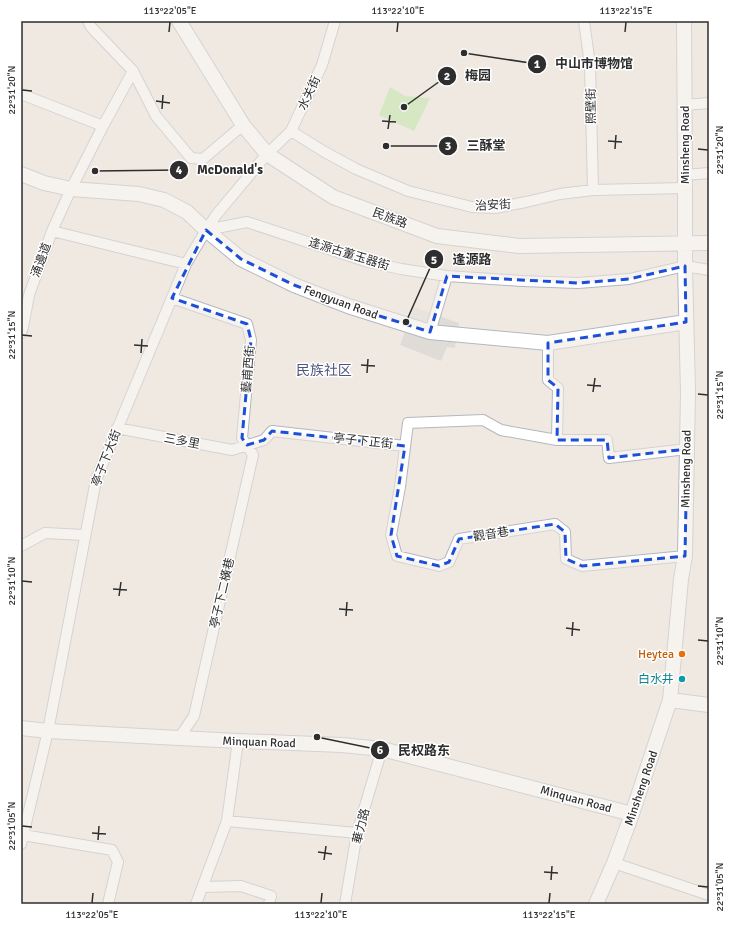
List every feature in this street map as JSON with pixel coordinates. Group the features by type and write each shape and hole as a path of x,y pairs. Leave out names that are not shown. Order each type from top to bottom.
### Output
{"street":[{"path":"88,21 91,27 133,72 156,116 190,158 203,159 243,125"},
{"name":"民族路","path":"179,21 243,125 267,154 333,197 437,236 519,246 709,243"},
{"name":"水关街","path":"267,154 292,131 322,65 335,21"},
{"name":"照壁街","path":"584,21 590,65 593,190"},
{"name":"Minsheng Road","path":"596,904 614,863 632,814 670,700 681,579 685,556 688,393 685,266 684,21"},
{"name":"涌邊道","path":"21,333 29,295 52,231 71,189 103,126 133,72"},
{"path":"21,94 103,126"},
{"path":"685,105 709,103"},
{"name":"治安街","path":"292,131 356,170 408,191 472,207 495,208 560,194 685,181 709,173"},
{"name":"亭子下大街","path":"22,840 48,731 96,480 186,264 216,214 267,154"},
{"name":"Fengyuan Road","path":"21,174 44,183 71,189 140,194 164,200 188,212 206,230 241,259 294,285 348,306 430,332 548,343 686,322"},
{"name":"逢源古董玉器街","path":"206,230 247,222 368,262 447,276 578,283 629,279 685,266"},
{"path":"52,231 186,264"},
{"path":"685,266 709,270"},
{"path":"430,332 447,276"},
{"name":"藝甫西街","path":"172,298 247,324 251,340 242,438 247,445"},
{"path":"548,343 548,380 558,388 557,440"},
{"name":"亭子下正街","path":"247,445 264,440 272,431 405,446 408,423 483,420 501,430 557,440 607,440 608,458 687,449"},
{"name":"三多里","path":"117,428 232,450 247,445"},
{"name":"亭子下二橫巷","path":"179,738 194,716 253,455 247,445"},
{"name":"觀音巷","path":"405,446 400,487 391,535 397,556 439,566 449,562 459,539 555,524 565,532 566,559 582,566 685,556"},
{"path":"21,546 45,533 85,535"},
{"path":"670,700 709,705"},
{"name":"Minquan Road","path":"21,728 48,731 238,742 342,745 382,749 632,814"},
{"path":"196,904 227,821 238,742"},
{"name":"華力路","path":"345,904 357,833 382,749"},
{"path":"227,821 357,833"},
{"path":"22,840 112,850 118,862 108,904"},
{"path":"614,863 709,895"},
{"path":"203,887 241,886 271,896 269,904"}],"highlighted area":[{"path":"206,230 241,259 294,285 348,306 430,332 447,276 578,283 629,279 685,266 686,322 548,343 548,380 558,388 557,440 607,440 609,458 687,449 685,556 582,566 566,559 565,532 555,524 459,539 449,562 439,566 397,556 391,535 405,446 272,431 264,440 247,445 242,438 251,340 247,324 172,298"}],"green space":[{"path":"390,87 405,96 430,98 414,131 379,115"}],"shaded area":[{"path":"414,307 459,323 455,348 447,347 441,361 400,345"}],"place":[{"name":"中山市博物馆","path":"464,53"},
{"name":"梅园","path":"404,107"},
{"name":"三酥堂","path":"386,146"},
{"name":"McDonald's","path":"95,171"},
{"name":"逢源路","path":"406,322"},
{"name":"Heytea","path":"682,654"},
{"name":"白水井","path":"682,679"},
{"name":"民权路东","path":"317,737"}],"district":[{"name":"民族社区","path":"324,370"}]}
